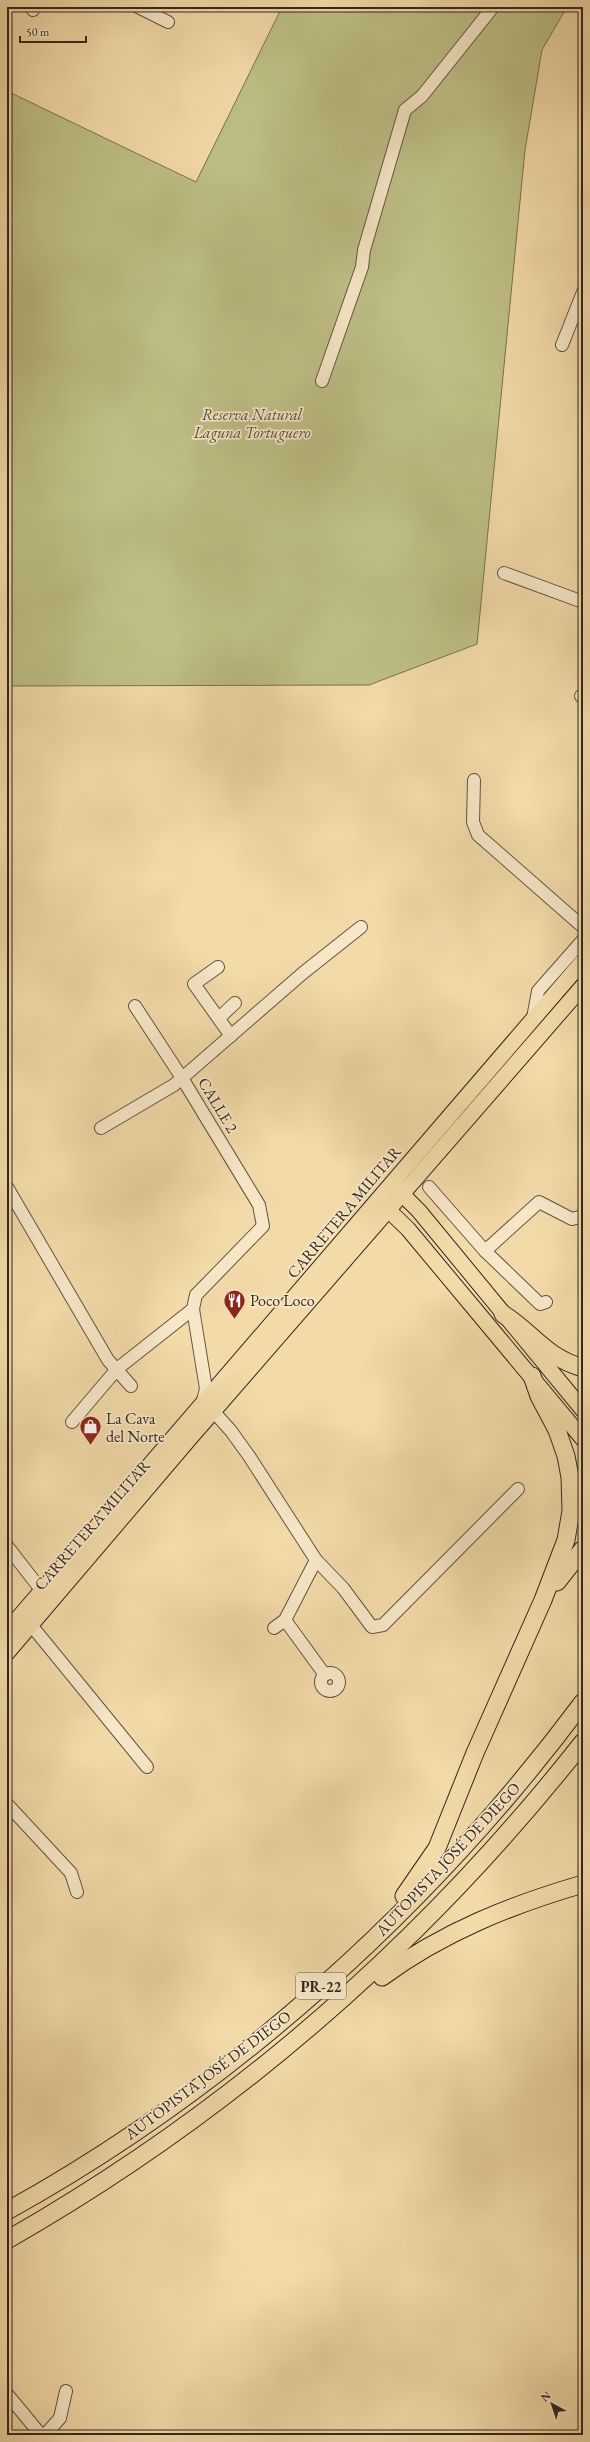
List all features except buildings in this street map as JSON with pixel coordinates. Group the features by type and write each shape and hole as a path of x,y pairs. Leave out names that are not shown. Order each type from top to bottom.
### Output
{"highway":[{"path":"503,1314 521,1326 535,1342 553,1356 583,1368"},
{"path":"334,1975 353,1947 401,1900 437,1848 475,1753 543,1600 566,1540 571,1511 570,1477 562,1441 539,1396 532,1376"},
{"path":"543,1600 583,1549"},
{"name":"AUTOPISTA JOSÉ DE DIEGO","path":"7,2211 104,2152 186,2095 291,2012 334,1975 432,1881 500,1807 583,1702"},
{"name":"AUTOPISTA JOSÉ DE DIEGO","path":"7,2240 58,2210 166,2140 255,2073 338,2004 397,1950 461,1886 548,1786 583,1742"},
{"path":"338,2004 361,1994 402,1962 463,1928 510,1907 583,1884"}],"main road":[{"name":"CARRETERA MILITAR","path":"383,1205 391,1183 583,961"},
{"name":"CARRETERA MILITAR","path":"7,1653 208,1409 383,1205 402,1194 583,986"},
{"path":"391,1183 420,1211 583,1410"},
{"path":"383,1205 408,1229 583,1439"},
{"name":"CARRETERA MILITAR","path":"7,1631 208,1409"}],"street":[{"path":"138,7 168,22"},
{"path":"322,381 362,267 364,250 405,110 422,96 493,7"},
{"path":"562,345 583,292"},
{"path":"504,573 583,602"},
{"path":"474,780 473,822 478,835 583,927"},
{"path":"101,1128 182,1078 303,973 361,927"},
{"path":"533,1018 538,991 583,940"},
{"path":"218,967 194,984 231,1036"},
{"path":"219,1018 235,1003"},
{"name":"CALLE 2","path":"135,1006 182,1078 259,1205 263,1226 196,1295 193,1309"},
{"path":"7,1187 108,1360 131,1386"},
{"path":"429,1187 485,1250 540,1304 546,1302"},
{"path":"485,1250 540,1202 572,1219 583,1216"},
{"path":"72,1422 117,1369 193,1309 208,1409 231,1431 249,1456 316,1560 343,1588 372,1627 377,1628 383,1625 518,1490"},
{"path":"7,1546 42,1591"},
{"path":"274,1628 285,1620 316,1560"},
{"path":"285,1620 325,1675"},
{"path":"31,1625 147,1767"},
{"path":"7,1804 71,1873 77,1892"},
{"path":"46,2435 60,2418 66,2391"},
{"path":"7,2394 41,2435"}],"green space":[{"name":"Reserva Natural Laguna Tortuguero","path":"282,7 567,7 542,50 525,150 477,644 369,685 7,686 7,91 196,182"}],"place":[{"name":"Poco Loco","path":"234,1320"},
{"name":"La Cava del Norte","path":"90,1446"}]}
